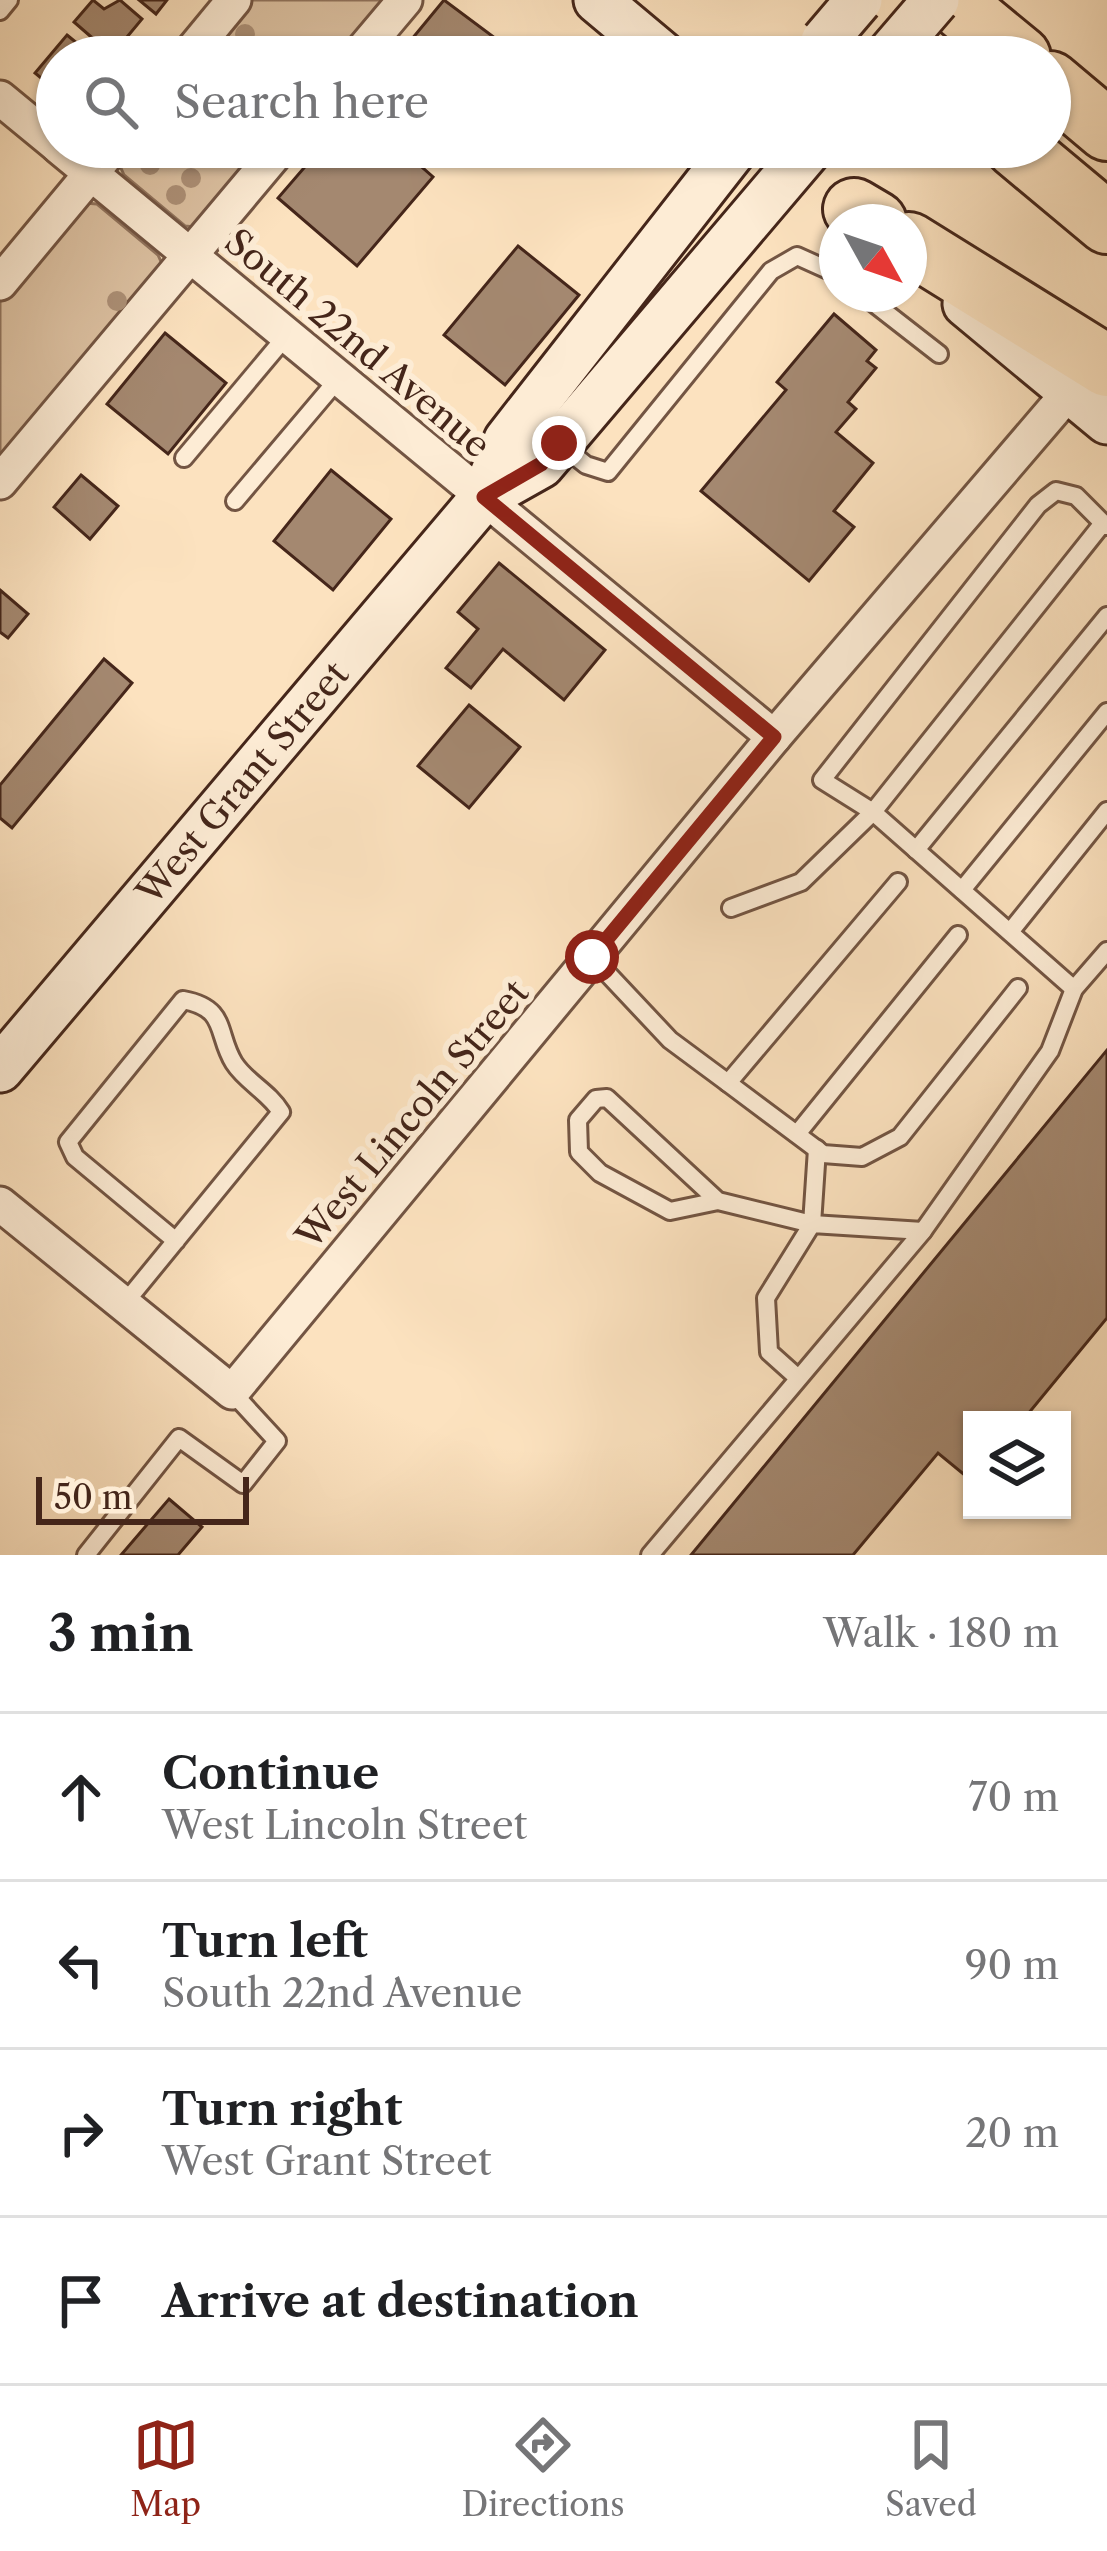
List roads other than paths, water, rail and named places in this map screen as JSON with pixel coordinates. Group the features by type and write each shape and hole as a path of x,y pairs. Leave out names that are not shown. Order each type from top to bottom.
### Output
{"highway":[{"path":"839,0 883,36"},
{"path":"951,0 995,36"},
{"path":"1071,100 1107,130"},
{"path":"1041,168 1107,223"},
{"path":"927,256 1089,378"}],"main road":[{"path":"596,0 639,36"},
{"path":"829,36 859,0"},
{"path":"905,36 935,0"},
{"name":"West Grant Street","path":"0,1069 484,497 508,440 720,168"},
{"name":"West Grant Street","path":"484,497 541,464 781,168"},
{"path":"810,168 850,204"},
{"path":"927,267 1089,378 1107,421"}],"street":[{"path":"204,36 234,0"},
{"path":"375,36 405,0"},
{"name":"South 22nd Avenue","path":"0,98 36,128"},
{"name":"South 22nd Avenue","path":"85,168 774,737"},
{"path":"0,283 97,168"},
{"path":"0,482 263,168"},
{"name":"West Lincoln Street","path":"232,1392 774,737 1089,378"},
{"path":"0,1204 232,1392"}],"lane":[{"path":"0,11 9,0"},
{"path":"559,443 586,465 608,472 771,272 797,256 819,266"},
{"path":"885,312 939,354"},
{"path":"184,458 287,335"},
{"path":"235,501 339,378"},
{"path":"731,908 801,882 873,812 1105,524 1076,496 1056,491 1038,505 822,780 873,812 1074,989"},
{"path":"916,850 1107,616"},
{"path":"962,890 1107,712"},
{"path":"1010,932 1107,811"},
{"path":"728,1083 898,882"},
{"path":"797,1134 958,935"},
{"path":"650,1555 922,1231 1050,1051 1074,989 1107,950"},
{"path":"592,957 670,1040 817,1149 862,1157 900,1137 1018,988"},
{"path":"124,1304 176,1241 280,1112 234,1064 224,1025 197,1003 183,1000 68,1142 75,1157 176,1241"},
{"path":"718,1201 607,1098 596,1099 578,1120 579,1152 599,1173 670,1211 718,1201 812,1224 922,1231"},
{"path":"798,1378 769,1352 766,1298 812,1224 817,1149"},
{"path":"86,1555 179,1438 243,1484 278,1441 232,1392"}]}
